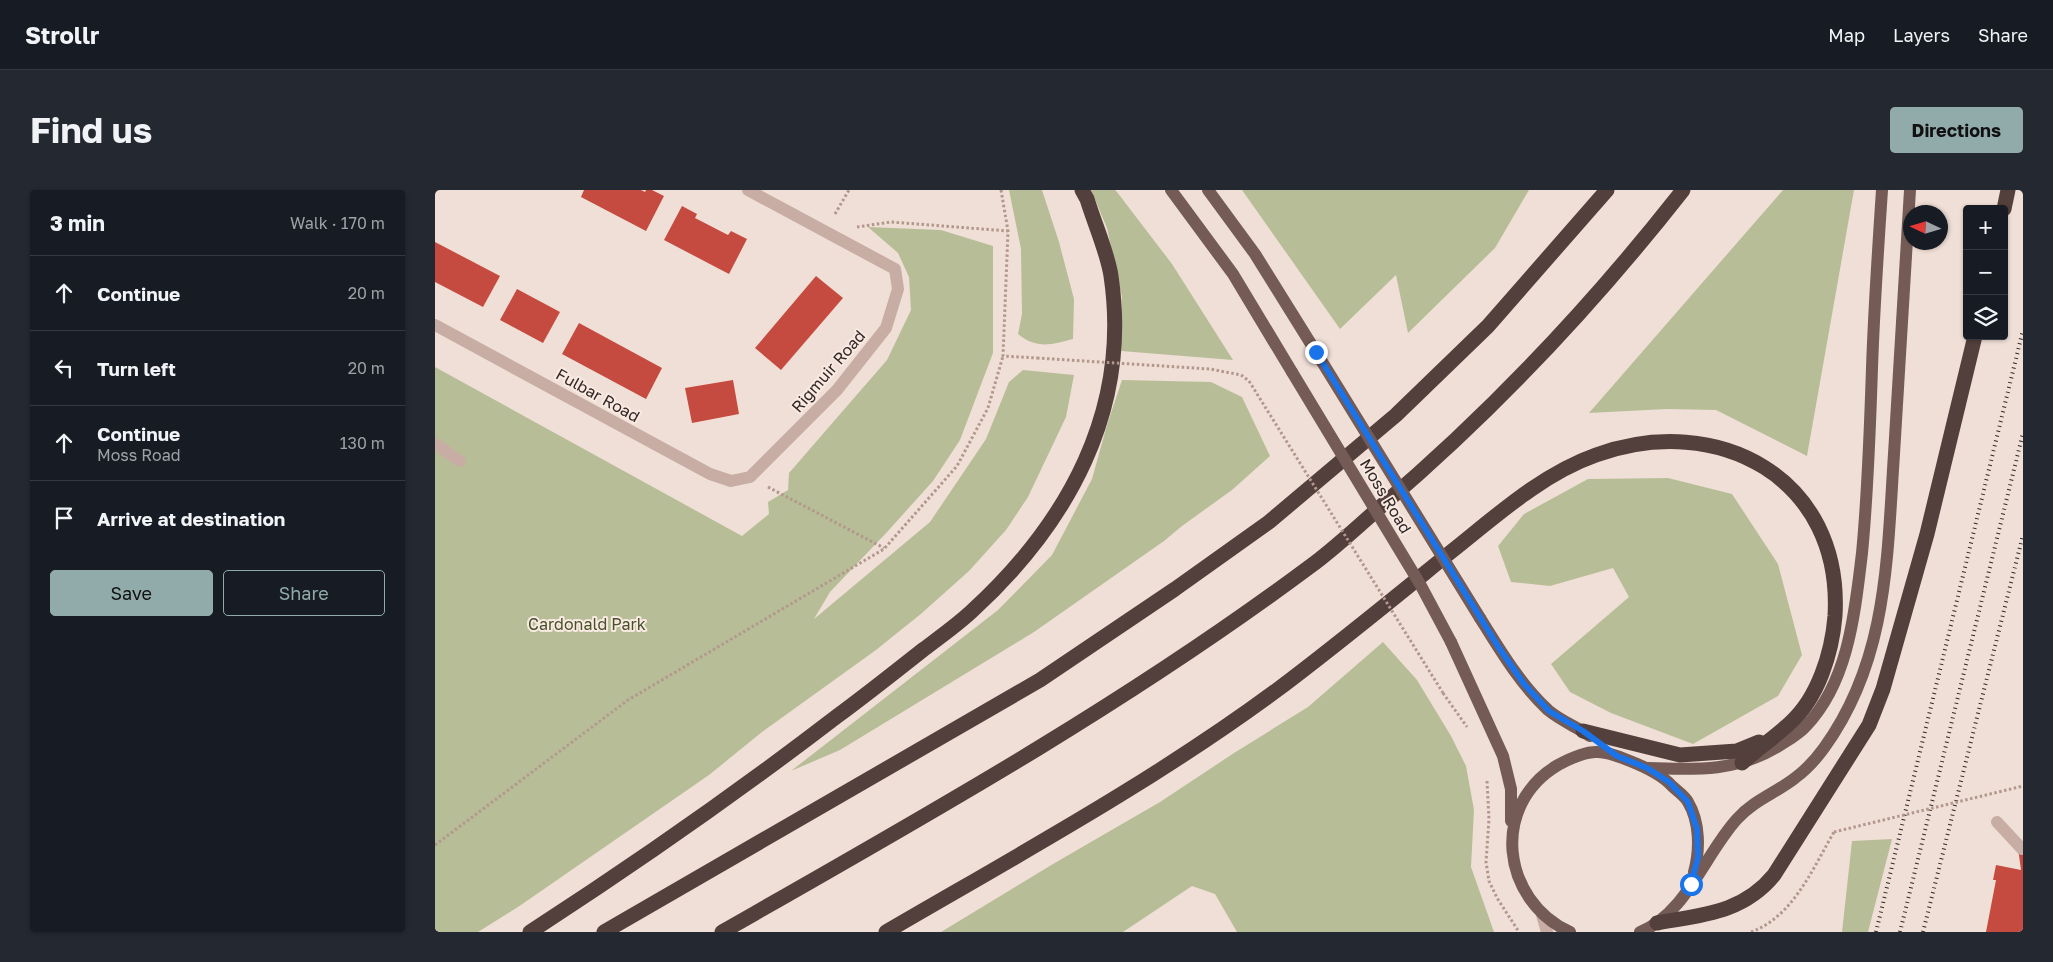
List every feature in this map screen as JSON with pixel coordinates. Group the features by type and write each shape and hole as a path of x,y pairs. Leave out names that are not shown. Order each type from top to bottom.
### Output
{"highway":[{"path":"530,932 629,868 761,774 965,618 1019,565 1060,508 1083,469 1100,424 1112,375 1114,322 1111,274 1087,199 1082,190"},
{"path":"603,932 1040,680 1175,589 1269,522 1396,415 1481,333 1552,255 1607,190"},
{"path":"723,932 991,777 1105,708 1197,648 1315,563 1422,472 1489,408 1568,327 1645,239 1683,190"},
{"path":"2005,205 2008,190"},
{"path":"1657,923 1711,914 1744,902 1757,893 1774,875 1869,725 1883,689 1900,634 1927,534 1974,340"},
{"path":"887,932 1120,794 1255,706 1327,652 1506,508 1542,482 1595,455 1629,445 1666,440 1698,442 1729,449 1761,464 1788,485 1803,503 1821,531 1832,569 1835,596 1831,644 1820,678 1805,705 1791,722 1742,763"},
{"path":"1583,731 1680,755 1737,751 1771,738"}],"main road":[{"name":"Moss Road","path":"1171,190 1233,274 1420,584 1451,642 1503,756 1511,789 1512,844"},
{"name":"Moss Road","path":"1208,190 1255,254 1499,648 1533,694 1549,711 1583,731 1617,756"},
{"path":"1647,768 1712,769 1742,763 1769,752 1806,727 1828,694 1843,661 1852,634 1867,502 1877,254 1882,190"},
{"path":"1640,932 1657,923 1676,906 1715,847 1736,820 1759,800 1796,778 1823,748 1852,701 1864,674 1875,640 1888,541 1910,190"},
{"path":"1571,932 1542,915 1529,900 1513,863 1512,844 1517,815 1527,795 1541,778 1565,761 1586,753 1597,752 1617,756 1647,768 1669,782 1688,802 1697,829 1698,857 1691,884"}],"street":[{"path":"748,190 825,231"},
{"name":"Rigmuir Road","path":"749,477 837,390 886,328 898,290 895,269 825,231"},
{"name":"Fulbar Road","path":"435,325 710,474 731,480 749,477"},
{"path":"435,444 460,461"},
{"path":"1997,822 2022,849"},
{"path":"1542,915 1547,932"}],"path":[{"path":"825,231 849,190"},
{"path":"435,845 628,700 884,548 957,466 988,408 1003,356 1008,231 1001,190"},
{"path":"825,231 891,222 1008,231"},
{"path":"1003,356 1210,369 1241,375 1249,381 1443,693 1468,729"},
{"path":"749,477 884,548"},
{"path":"1487,775 1489,803 1486,862 1489,881 1497,898 1519,932"},
{"path":"1751,932 1766,926 1779,916 1805,881 1833,832 2023,786"}],"green space":[{"path":"1009,190 1042,190 1059,242 1074,299 1073,339 1058,343 1038,344 1018,334 1022,314 1021,249"},
{"path":"1091,190 1115,190 1117,192 1172,264 1233,360 1121,351 1122,297 1107,228"},
{"path":"1242,190 1529,190 1495,248 1408,333 1396,275 1340,329"},
{"path":"1783,190 1854,190 1807,456 1716,410 1667,409 1589,413"},
{"name":"Cardonald Park","path":"868,227 941,230 993,246 993,353 960,440 933,481 830,592 814,619 930,522 986,439 1009,382 1023,370 1074,375 1066,417 1028,497 1006,530 969,571 922,613 876,650 762,732 709,775 518,907 478,932 435,932 435,367 742,536 769,514 768,502 788,490 789,473 887,360 911,310 909,277 898,253"},
{"path":"1122,380 1211,382 1242,397 1270,456 1232,490 1164,541 1034,632 840,750 791,771 998,610 1052,555 1092,479"},
{"path":"1668,478 1732,494 1778,564 1802,655 1778,696 1693,744 1611,713 1570,692 1551,664 1629,597 1613,568 1550,586 1511,582 1498,546 1524,514 1588,479"},
{"path":"1383,642 1417,680 1451,736 1466,766 1474,810 1471,867 1494,932 1237,932 1215,894 1192,886 1123,932 941,932 1160,802 1308,707"},
{"path":"1892,839 1868,932 1842,932 1852,841"}],"building":[{"path":"584,190 641,190 645,192 646,190 652,190 664,196 646,231 581,197"},
{"path":"682,206 697,214 695,218 728,235 731,231 747,239 729,274 664,240"},
{"path":"435,242 500,276 483,307 435,282"},
{"path":"816,276 843,298 781,370 755,348"},
{"path":"517,289 560,312 543,343 500,320"},
{"path":"579,323 662,368 646,399 562,354"},
{"path":"733,380 739,414 692,423 685,388"},
{"path":"2023,847 2023,932 1986,932 1996,880 1993,880 1996,865 2021,870 2018,848"}],"railway":[{"path":"1876,932 2023,330"},
{"path":"1900,932 2023,433"},
{"path":"1923,932 2023,535"}],"route":[{"path":"1316,352 1499,648 1524,684 1549,711 1583,731 1617,756 1647,768 1669,782 1688,802 1697,829 1698,857 1691,884"}]}
